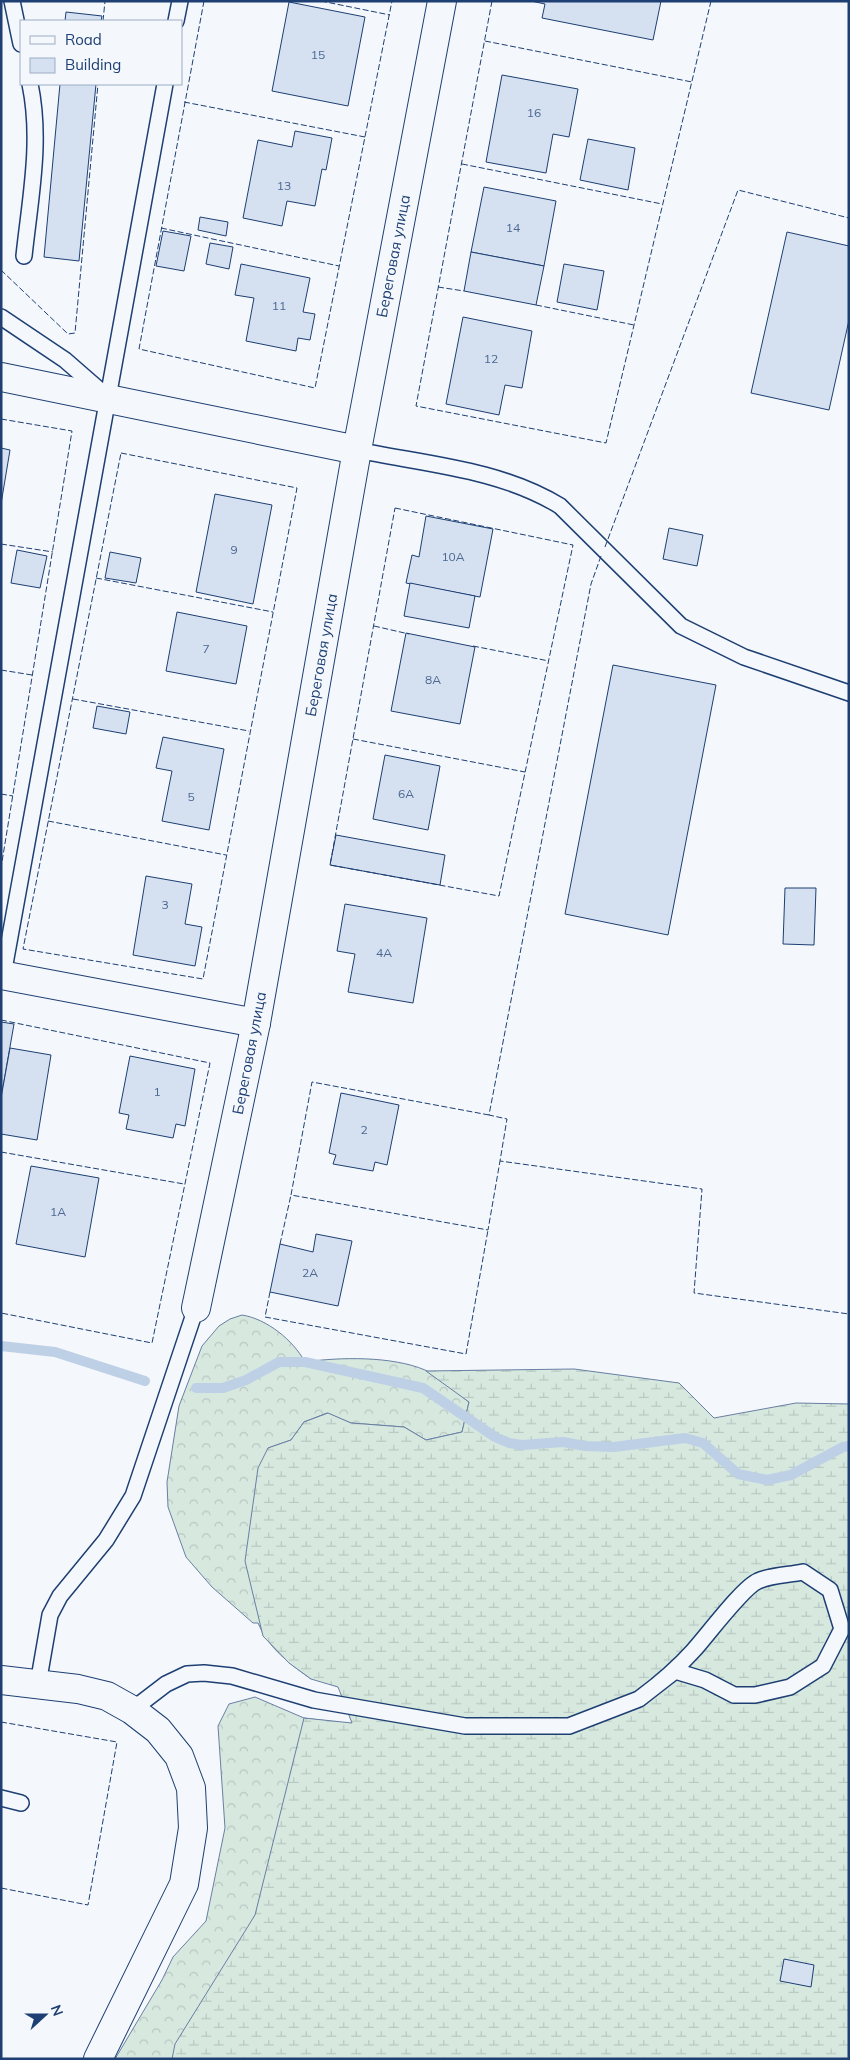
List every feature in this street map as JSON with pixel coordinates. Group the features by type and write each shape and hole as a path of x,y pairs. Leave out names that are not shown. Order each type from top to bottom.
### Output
{"street":[{"name":"Береговая улица","path":"196,1308 256,1023 357,450 442,1"},
{"path":"1,376 357,450"},
{"path":"2,975 256,1023"},
{"path":"1,1680 78,1689 107,1696 132,1710 158,1730 179,1756 191,1788 193,1828 184,1884 98,2059"}],"lane":[{"path":"12,1 20,39"},
{"path":"176,20 180,1"},
{"path":"24,256 36,138 30,85"},
{"path":"2,975 165,85"},
{"path":"1,317 65,360 107,397"},
{"path":"357,450 498,478 536,491 560,506 681,626 744,657 849,693"},
{"path":"38,1684 50,1615 60,1596 106,1540 133,1496 196,1308"},
{"path":"132,1710 166,1684 187,1674 204,1673 232,1676 314,1700 465,1726 569,1726 639,1699 675,1671 757,1581 803,1572 830,1590 842,1629 823,1666 790,1687 755,1695 734,1695 705,1680 675,1671"},
{"path":"1,1798 21,1803"}],"green space":[{"path":"242,1315 270,1326 294,1346 305,1362 334,1359 366,1359 412,1365 436,1377 469,1402 462,1432 426,1440 404,1427 351,1423 327,1413 304,1422 291,1440 268,1448 311,1679 280,1655 262,1632 258,1623 253,1623 212,1587 186,1557 168,1507 167,1482 179,1406 202,1346 219,1326 230,1319"},
{"path":"574,1369 679,1383 714,1418 796,1403 849,1404 849,2059 172,2059 175,2044 255,1915 304,1718 352,1723 338,1687 311,1679 289,1663 263,1636 245,1561 258,1468 268,1448 291,1440 304,1422 328,1413 351,1423 404,1427 426,1440 462,1432 469,1402 426,1371"},
{"path":"255,1697 304,1718 352,1724 294,2059 115,2059 162,1980 173,1957 206,1921 225,1828 218,1726 229,1704"}],"building":[{"path":"531,1 661,1 653,40 542,18 545,4"},
{"path":"289,2 365,17 348,106 272,91"},
{"path":"66,12 102,16 101,20 65,20"},
{"path":"502,75 578,89 569,137 553,134 546,173 486,162"},
{"path":"60,85 96,85 79,261 44,257"},
{"path":"295,131 332,138 326,170 322,169 315,206 287,201 282,226 243,218 258,140 292,147"},
{"path":"588,139 635,148 628,190 580,180"},
{"path":"484,187 556,201 544,266 471,252"},
{"path":"200,217 228,222 226,236 198,230"},
{"path":"163,231 191,236 184,271 156,266"},
{"path":"787,232 849,246 849,320 829,410 751,393"},
{"path":"210,243 233,247 229,269 206,264"},
{"path":"471,252 544,266 536,305 464,291"},
{"path":"241,264 310,278 303,312 315,314 310,340 298,338 296,351 246,341 254,298 235,295"},
{"path":"564,264 604,271 597,310 557,302"},
{"path":"463,317 532,331 522,388 505,385 499,415 446,404"},
{"path":"1,448 10,450 1,504"},
{"path":"215,494 272,505 253,604 196,592"},
{"path":"426,516 493,529 480,597 406,583 412,555 419,557"},
{"path":"669,528 703,535 697,566 663,559"},
{"path":"17,550 47,556 40,588 11,583"},
{"path":"110,552 141,558 136,583 105,578"},
{"path":"410,583 475,596 469,628 404,616"},
{"path":"177,612 247,626 236,684 166,671"},
{"path":"406,633 475,647 460,724 391,711"},
{"path":"613,665 716,685 668,935 565,914"},
{"path":"97,706 130,712 126,734 93,728"},
{"path":"163,737 224,749 209,830 162,821 172,771 156,768"},
{"path":"385,755 440,766 428,830 373,819"},
{"path":"336,835 445,855 440,885 330,865"},
{"path":"146,876 192,884 185,924 202,927 195,966 133,955"},
{"path":"785,888 816,888 814,945 783,944"},
{"path":"345,904 427,918 413,1003 348,992 355,954 337,951"},
{"path":"1,1022 14,1024 1,1098"},
{"path":"10,1048 51,1055 37,1140 1,1134 1,1098"},
{"path":"130,1056 195,1069 185,1126 176,1124 173,1138 126,1129 129,1115 119,1113"},
{"path":"341,1093 399,1105 387,1165 375,1162 373,1171 333,1164 336,1155 329,1153"},
{"path":"31,1166 99,1178 85,1257 16,1244"},
{"path":"316,1234 352,1241 338,1306 270,1292 280,1244 313,1252"},
{"path":"784,1959 814,1965 811,1987 780,1981"}],"waterway":[{"path":"1,1346 55,1352 145,1381"},
{"path":"196,1388 223,1388 246,1380 279,1362 305,1362 423,1388 495,1437 509,1443 522,1445 563,1442 585,1446 614,1447 685,1438 703,1443 738,1474 767,1480 791,1475 843,1447 849,1446"}],"fence":[{"path":"103,20 105,1"},
{"path":"204,1 139,349 315,388 392,1"},
{"path":"321,1 390,15"},
{"path":"492,1 416,406 606,443 711,1"},
{"path":"485,41 692,82"},
{"path":"1,270 68,334 75,333 98,85"},
{"path":"184,102 365,137"},
{"path":"462,164 662,204"},
{"path":"605,547 738,190 849,218"},
{"path":"161,228 339,266"},
{"path":"438,287 464,291"},
{"path":"536,305 634,325"},
{"path":"1,419 72,431 1,868"},
{"path":"121,453 297,488 203,979 23,949 121,453"},
{"path":"395,508 573,545 499,896 330,865 395,508"},
{"path":"1,544 53,552"},
{"path":"601,556 591,584 489,1115 507,1119 500,1161 702,1189 694,1293 849,1314"},
{"path":"96,578 273,612"},
{"path":"374,626 409,634"},
{"path":"473,646 549,661"},
{"path":"1,670 32,675"},
{"path":"73,699 249,731"},
{"path":"353,739 525,772"},
{"path":"1,794 13,796"},
{"path":"48,821 226,855"},
{"path":"1,1020 210,1063 152,1343 1,1313"},
{"path":"489,1115 312,1082 291,1195 488,1230 500,1161"},
{"path":"1,1152 184,1184"},
{"path":"280,1244 291,1195"},
{"path":"270,1292 265,1317 466,1354 488,1230"},
{"path":"1,1722 117,1742 88,1905 1,1888"}]}
